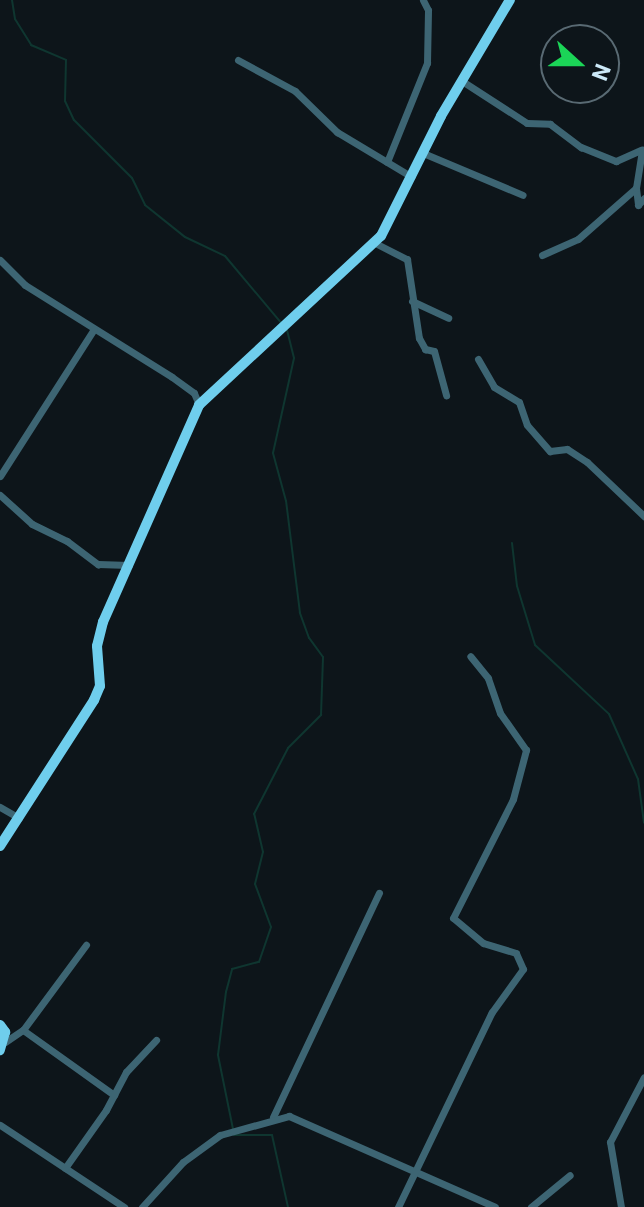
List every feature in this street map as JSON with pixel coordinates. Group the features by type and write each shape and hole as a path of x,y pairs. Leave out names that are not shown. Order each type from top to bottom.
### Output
{"street":[{"path":"387,162 427,63 428,10 423,0"},
{"path":"0,846 100,686 97,646 199,405 282,324 375,243 462,81 510,0"},
{"path":"238,60 295,91 337,132 412,177"},
{"path":"462,81 527,123 550,124 581,147 604,157 616,161 642,149"},
{"path":"642,149 636,188 638,205 644,198"},
{"path":"423,153 523,195"},
{"path":"542,255 578,239 636,188"},
{"path":"375,243 407,259 419,338 425,349 434,351 446,395"},
{"path":"0,260 25,285 194,393 199,405"},
{"path":"412,301 448,318"},
{"path":"0,476 94,329"},
{"path":"478,359 494,387 519,402 527,425 550,451 567,449 587,462 644,516"},
{"path":"0,495 32,524 98,564 129,565"},
{"path":"398,1207 492,1012 523,969 516,953 483,943 453,918 513,799 526,750 500,713 488,678 470,656"},
{"path":"0,807 19,818"},
{"path":"273,1117 379,893"},
{"path":"2,1046 23,1030 86,945"},
{"path":"0,1025 2,1046"},
{"path":"23,1030 114,1095"},
{"path":"65,1168 126,1072 156,1040"},
{"path":"621,1207 610,1142 644,1077"},
{"path":"142,1207 183,1162 233,1131 273,1117 304,1120 495,1207"},
{"path":"0,1125 124,1207"},
{"path":"531,1207 570,1175"}],"waterway":[{"path":"12,0 15,19 31,45 66,60 65,101 74,120 132,178 145,205 185,237 225,256 282,324"},
{"path":"233,1129 218,1055 226,992 232,969 259,962 271,927 255,884 263,852 254,814 288,748 321,715 323,657 309,638 300,613 286,501 273,453 294,358 287,329"},
{"path":"512,543 517,586 535,645 609,714 638,779 644,823"},
{"path":"234,1135 272,1135 288,1207"}]}
